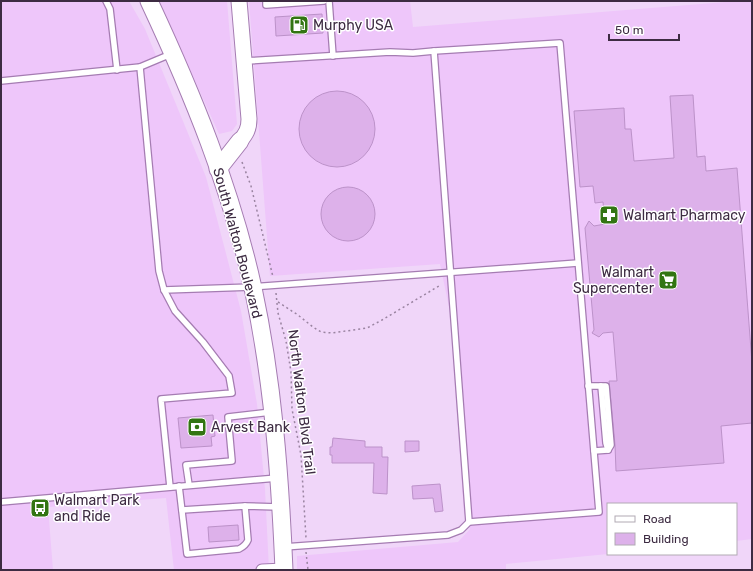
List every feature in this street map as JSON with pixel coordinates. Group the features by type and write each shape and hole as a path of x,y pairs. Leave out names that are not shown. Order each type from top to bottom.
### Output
{"main road":[{"name":"South Walton Boulevard","path":"149,1 174,54 207,138 230,203 252,287 270,385 280,477 284,569"},
{"path":"218,169 246,134 249,127 239,1"},
{"path":"207,138 228,144 240,141"}],"street":[{"path":"262,570 284,569"}],"lane":[{"path":"106,1 110,9 116,70"},
{"path":"266,1 266,5 324,1"},
{"path":"329,1 333,56"},
{"path":"243,61 390,52 434,52 560,43 594,451 599,512 469,522 461,530 448,535 283,547"},
{"path":"434,52 469,522"},
{"path":"1,82 140,67 174,54"},
{"path":"140,67 159,271 164,290 175,311 203,342 229,376 232,393 161,399 170,487"},
{"path":"164,290 252,287 578,263"},
{"path":"588,386 606,386 611,446 608,450 594,451"},
{"path":"189,485 186,465 232,461 228,417 273,412"},
{"path":"1,502 280,477"},
{"path":"179,486 187,554 239,549 243,547 248,540 246,506"},
{"path":"182,510 246,506 281,507"}],"path":[{"path":"241,160 251,186 273,275"},
{"path":"277,302 321,332 332,333 367,328 439,286"},
{"name":"North Walton Blvd Trail","path":"276,296 278,313 285,336 291,372 291,398 301,455 305,535"},
{"path":"307,557 308,570"}],"shaded area":[{"path":"1,1 129,1 145,29 206,177 241,311 257,404 265,489 269,570 174,570 166,498 48,507 53,570 1,570"},
{"path":"159,1 227,1 237,124 232,131 219,134"},
{"path":"249,1 410,1 413,27 752,1 752,539 737,541 737,503 607,503 607,554 506,564 506,570 297,570 297,556 458,542 470,529 464,513 450,312 440,264 270,276"}],"building":[{"name":"Murphy USA","path":"322,14 323,33 276,36 275,17"},
{"path":"329,91 345,91 358,97 369,108 375,121 373,144 358,161 345,167 329,167 316,161 301,144 299,137 299,121 305,108 322,93"},
{"name":"Walmart Supercenter","path":"693,95 697,157 705,156 706,171 737,168 752,363 752,423 721,426 724,463 616,471 609,381 617,381 613,332 603,333 599,337 592,333 594,330 585,228 589,221 594,226 605,224 603,202 595,203 593,186 580,187 574,111 624,108 625,129 631,129 634,161 674,158 670,96"},
{"path":"348,187 358,189 367,195 373,204 375,214 373,224 367,233 358,239 348,241 338,239 329,233 323,224 321,214 323,204 329,195 338,189"},
{"name":"Arvest Bank","path":"213,415 215,436 211,437 212,446 181,448 178,418"},
{"path":"333,438 365,441 365,447 382,447 382,457 388,457 387,494 373,493 374,463 332,463 330,447 332,447"},
{"path":"405,441 419,441 419,451 405,452"},
{"path":"440,484 443,511 435,512 433,498 413,499 412,486"},
{"path":"238,525 239,540 209,542 208,527"}],"place":[{"name":"Murphy USA","path":"299,25"},
{"name":"Walmart Pharmacy","path":"609,215"},
{"name":"Walmart Supercenter","path":"668,280"},
{"name":"Arvest Bank","path":"197,427"},
{"name":"Walmart Park and Ride","path":"40,508"}]}
